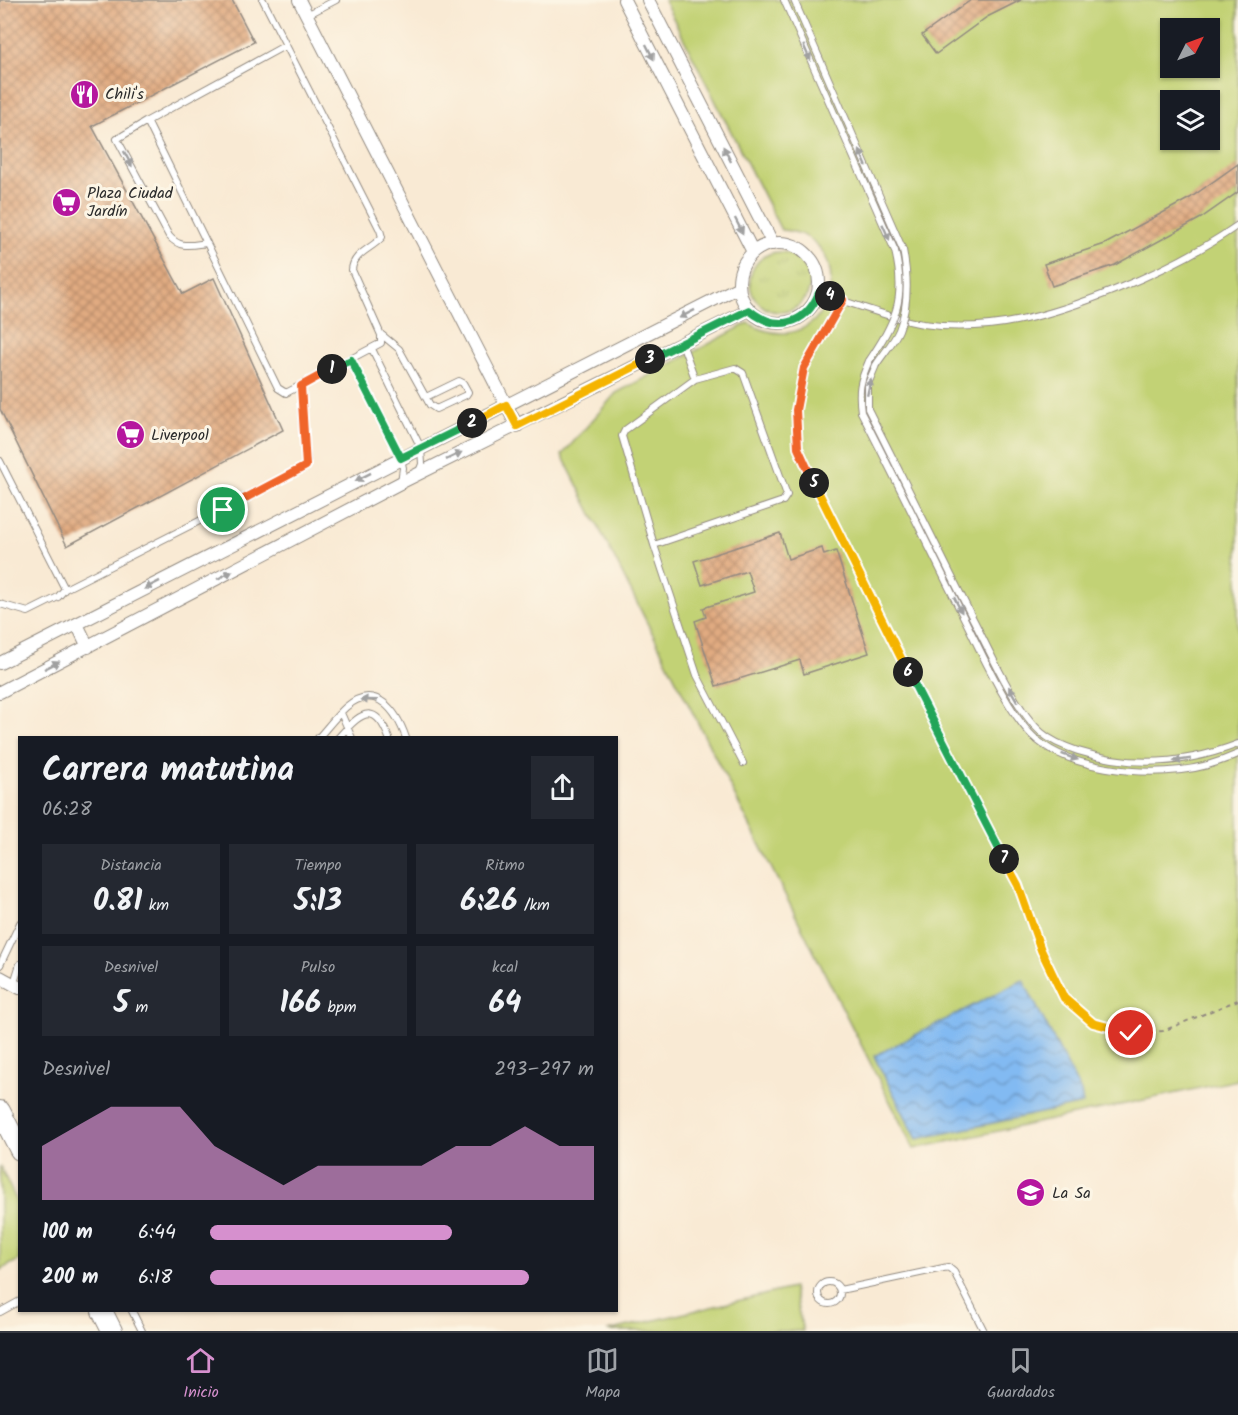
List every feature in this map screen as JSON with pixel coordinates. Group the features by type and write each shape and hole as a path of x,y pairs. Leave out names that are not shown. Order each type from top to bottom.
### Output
{"main road":[{"path":"0,1111 18,1146"}],"street":[{"path":"299,0 517,426"},
{"path":"624,0 753,252"},
{"path":"648,0 773,244"},
{"path":"773,244 789,244 800,249 810,257 819,280 819,293 806,314 783,323 759,318 749,310 742,299 739,287 742,268 753,252 773,244"},
{"path":"0,663 739,287"},
{"path":"0,692 400,483 749,310"},
{"path":"77,624 88,647"},
{"path":"0,977 17,985"}],"lane":[{"path":"147,121 278,388 285,393 381,343 381,335 351,270 356,256 376,244 382,237 380,230 262,0"},
{"path":"306,15 336,0"},
{"path":"784,0 895,251 900,272 898,305 891,327 869,361 860,380 861,412 986,661 1021,724 1038,740 1059,753 1102,767 1141,771 1182,770 1217,763 1238,754"},
{"path":"794,0 903,250 907,271 905,306 898,331 876,365 868,384 868,409 993,658 1028,720 1043,735 1063,746 1104,758 1132,762 1179,761 1213,754 1238,744"},
{"path":"207,243 182,246 174,242 117,139 286,45"},
{"path":"819,293 923,324 984,326 1021,321 1059,311 1131,283 1166,267 1238,225"},
{"path":"381,335 399,349 430,405 436,409 468,392 463,383 459,381 426,397"},
{"path":"681,343 695,378"},
{"path":"372,349 421,448 422,464 418,474"},
{"path":"351,360 401,458 403,468 400,483"},
{"path":"654,545 783,501 787,495 743,373 735,368 695,378 625,430 622,436 654,545 697,675 743,763"},
{"path":"0,604 28,612 58,597 65,589 304,468 307,464 301,386"},
{"path":"0,461 65,589"},
{"path":"320,736 356,700 367,697 386,703 394,711 405,736"},
{"path":"341,713 351,736"},
{"path":"340,736 363,714 380,719 388,736"},
{"path":"0,965 18,927"},
{"path":"840,1290 948,1267 954,1272 984,1331"},
{"path":"0,1312 18,1302"},
{"path":"132,1312 142,1331"}],"path":[{"path":"843,300 804,368 796,410 798,448 840,537 1018,885 1041,950 1064,998 1093,1023 1131,1033 1163,1031 1238,1000"}],"green space":[{"path":"664,0 1238,0 1238,1080 914,1149 562,455 616,393 748,323 777,333 801,329 818,316 828,296 830,274 824,254 807,238 781,230"},
{"path":"774,252 786,252 797,257 805,265 810,282 808,294 797,307 786,312 774,312 763,307 755,299 750,288 750,276 755,265 763,257"},
{"path":"0,1166 18,1204 18,1261 0,1270"},
{"path":"793,1288 803,1331 608,1331"}],"water":[{"path":"1023,980 1081,1092 1083,1104 917,1139 874,1056"}],"building":[{"name":"Plaza Ciudad Jardín","path":"0,0 232,0 254,42 92,126 183,294 214,278 283,430 67,546 0,409"},
{"path":"971,0 1021,0 987,17 936,54 922,35"},
{"path":"1238,164 1238,192 1201,218 1115,265 1052,286 1044,264 1105,244 1190,198"},
{"path":"780,533 788,559 822,548 824,555 836,551 869,653 804,674 800,660 716,686 695,621 706,617 703,608 754,592 747,571 702,585 694,561"}],"place":[{"name":"Chili's","path":"84,94"},
{"name":"Plaza Ciudad Jardín","path":"66,202"},
{"name":"Liverpool","path":"130,435"},
{"name":"La Sa","path":"1031,1193"}],"route":[{"path":"223,510 306,466 301,386 351,360 401,458 506,405 517,426 749,310 759,318 783,323 806,314 819,293 843,300 804,368 796,410 798,448 928,712 1018,885 1041,950 1064,998 1093,1023 1131,1033"}]}
